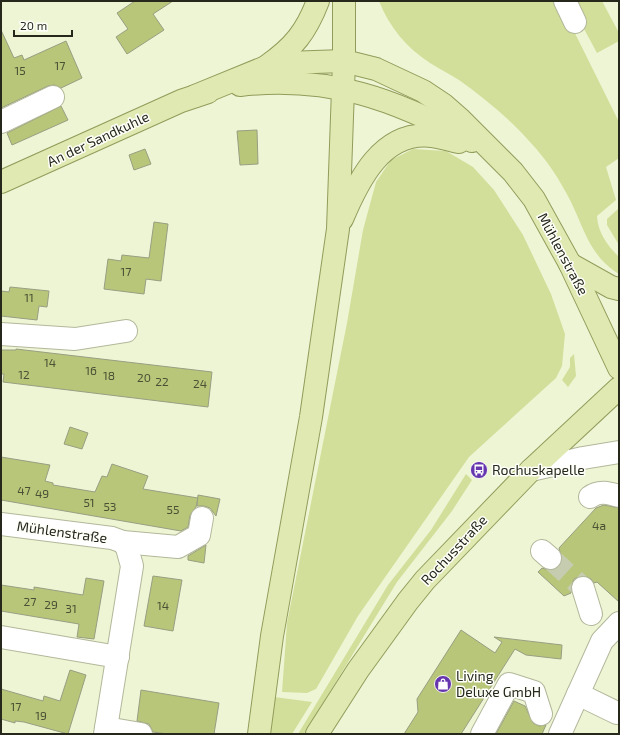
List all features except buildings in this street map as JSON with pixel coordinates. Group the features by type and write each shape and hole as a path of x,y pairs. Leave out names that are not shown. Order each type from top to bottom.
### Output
{"main road":[{"path":"266,66 294,46 310,20 318,1"},
{"path":"259,734 272,636 310,417 338,229 344,61 344,1"},
{"name":"An der Sandkuhle","path":"1,182 266,66 285,63 344,61"},
{"name":"Mühlenstraße","path":"344,61 376,69 423,91 452,112 512,172 534,199 570,264 619,368"},
{"name":"An der Sandkuhle","path":"195,96 240,85 269,82 310,83 343,88"},
{"name":"Mühlenstraße","path":"343,88 405,107 491,151"},
{"path":"338,229 363,175 370,164 394,144 417,136 431,136 491,151"},
{"path":"570,264 611,287 619,289"},
{"name":"Rochusstraße","path":"317,734 358,670 408,601 444,559 531,470 619,388"}],"street":[{"path":"565,1 575,22"},
{"path":"1,122 53,97"},
{"path":"1,334 75,339 126,331"},
{"path":"531,470 583,458 619,452"},
{"path":"590,497 605,492 619,496"},
{"name":"Mühlenstraße","path":"1,524 112,538 123,542 178,547 199,535 202,518"},
{"path":"123,542 130,556 132,566 106,731 141,734"},
{"path":"560,734 602,641 608,620 583,588"},
{"path":"1,637 118,657"},
{"path":"482,734 509,684 534,692 541,714"},
{"path":"578,694 617,713"}],"green space":[{"path":"379,1 559,1 619,122 619,158 606,167 616,200 597,216 601,233 619,257 619,274 609,267 595,251 589,242 571,202 553,170 522,133 487,101 459,80 430,63 406,44 393,28"},
{"path":"569,1 602,1 619,33 619,41 597,53"},
{"path":"413,149 446,151 473,167 494,190 523,235 551,294 565,334 562,366 556,378 469,457 358,616 316,689 307,693 282,692 287,623 347,323 363,230 376,182 391,160"},
{"path":"619,208 619,245 607,225 607,219"},
{"path":"574,354 576,376 568,387 562,380 570,367 570,358"},
{"path":"466,474 472,480 452,511 397,582 304,734 298,734 388,585 431,530"},
{"path":"267,696 312,702 292,734 264,734"}],"tunnel":[{"path":"550,558 583,588"}],"place":[{"name":"Rochuskapelle","path":"479,470"},
{"name":"Living Deluxe GmbH","path":"443,684"}]}
